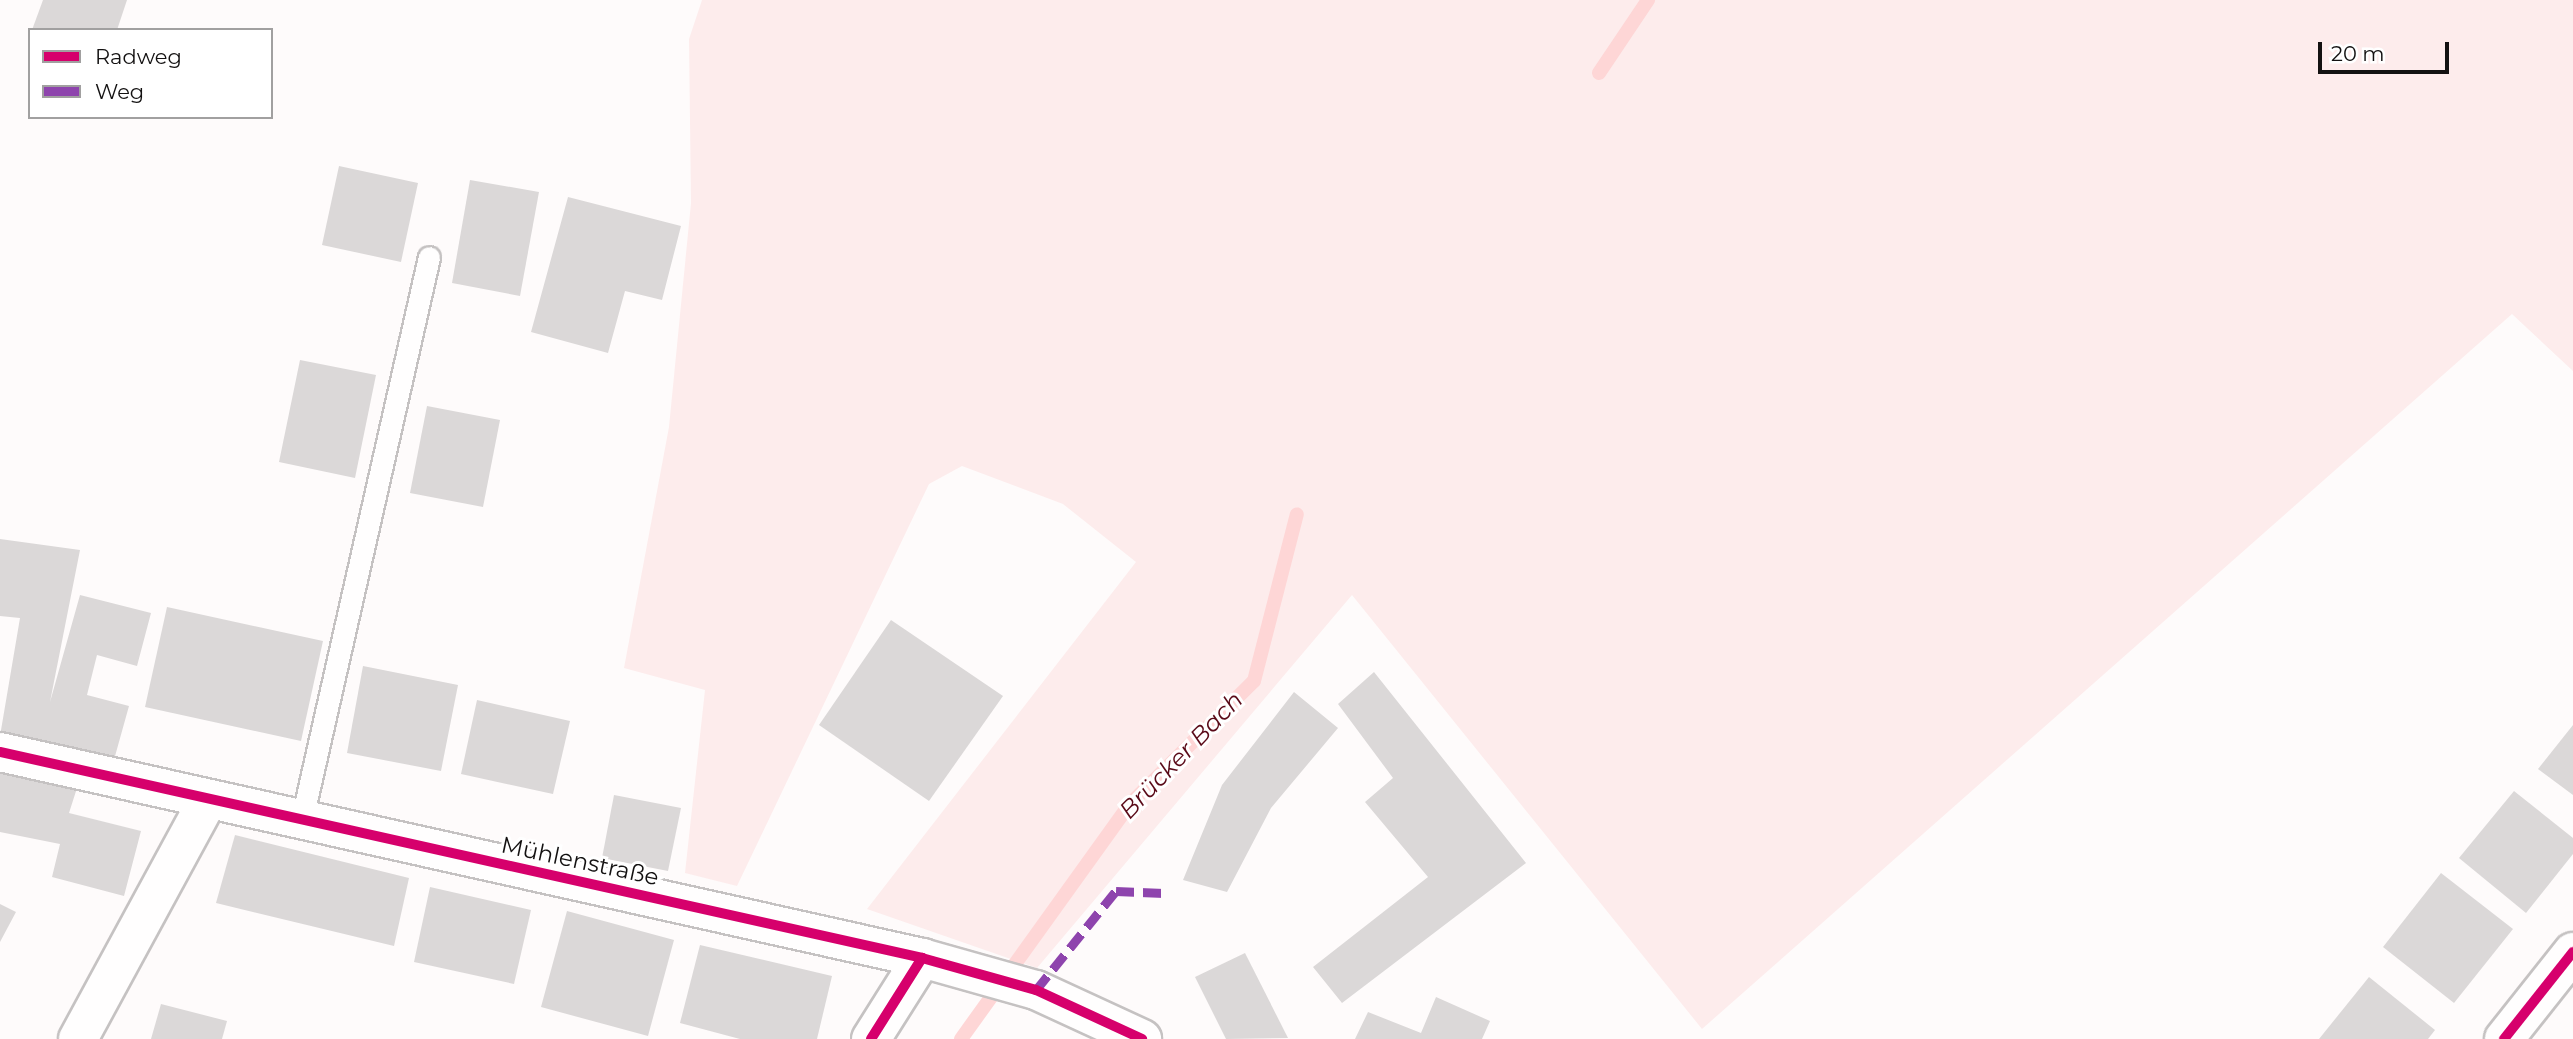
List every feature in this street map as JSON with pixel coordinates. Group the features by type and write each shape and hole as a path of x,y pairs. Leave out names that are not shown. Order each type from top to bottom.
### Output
{"street":[{"name":"Mühlenstraße","path":"0,752 301,823 922,958 1028,988 1142,1039"},
{"path":"78,1039 208,800"},
{"path":"2504,1039 2573,952"},
{"path":"872,1039 922,958"}],"lane":[{"path":"301,823 429,257"}],"shaded area":[{"path":"702,0 2573,0 2573,371 2512,314 1702,1029 1352,595 1037,968 867,909 1136,562 1063,504 962,466 929,484 737,886 685,873 705,690 624,668 669,427 691,203 689,39"}],"building":[{"path":"43,0 127,0 118,28 33,28"},
{"path":"339,166 418,183 401,262 322,245"},
{"path":"470,180 539,192 520,296 452,283"},
{"path":"568,197 681,226 662,300 625,291 608,353 531,332"},
{"path":"300,360 376,375 355,478 279,462"},
{"path":"427,406 500,420 483,507 410,493"},
{"path":"0,539 80,550 50,702 80,595 151,613 137,666 97,655 87,695 129,706 112,767 0,736 20,618 0,616"},
{"path":"167,607 323,641 301,741 145,707"},
{"path":"891,620 1003,696 929,801 819,725"},
{"path":"363,666 458,685 441,771 347,753"},
{"path":"1374,672 1526,863 1342,1003 1313,967 1428,877 1365,802 1393,778 1338,704"},
{"path":"1294,692 1338,728 1271,808 1227,892 1183,880 1222,785"},
{"path":"477,700 570,721 553,794 461,774"},
{"path":"2573,725 2573,795 2538,769"},
{"path":"0,772 77,788 69,813 141,831 124,896 52,877 60,844 0,832"},
{"path":"2514,791 2573,838 2573,854 2526,913 2459,858"},
{"path":"614,795 681,808 668,871 602,858"},
{"path":"235,835 409,878 394,946 216,903"},
{"path":"2441,873 2513,929 2454,1003 2383,947"},
{"path":"430,887 531,910 514,984 414,962"},
{"path":"0,904 16,912 0,942"},
{"path":"567,911 674,940 648,1036 541,1007"},
{"path":"700,945 832,976 817,1039 740,1039 680,1023"},
{"path":"1245,953 1288,1038 1226,1039 1195,977"},
{"path":"2369,977 2435,1030 2428,1039 2319,1039"},
{"path":"1436,997 1490,1021 1482,1039 1355,1039 1368,1012 1421,1033"},
{"path":"161,1004 227,1021 222,1039 151,1039"}],"waterway":[{"name":"Brücker Bach","path":"1599,73 1648,0"},
{"name":"Brücker Bach","path":"961,1039 1129,805 1254,681 1297,514"}],"marked path":[{"path":"1036,990 1116,891 1164,893"}],"cycle path":[{"path":"0,752 922,958 1036,990 1142,1039"},
{"path":"2504,1039 2573,952"},
{"path":"871,1039 922,958"}]}
